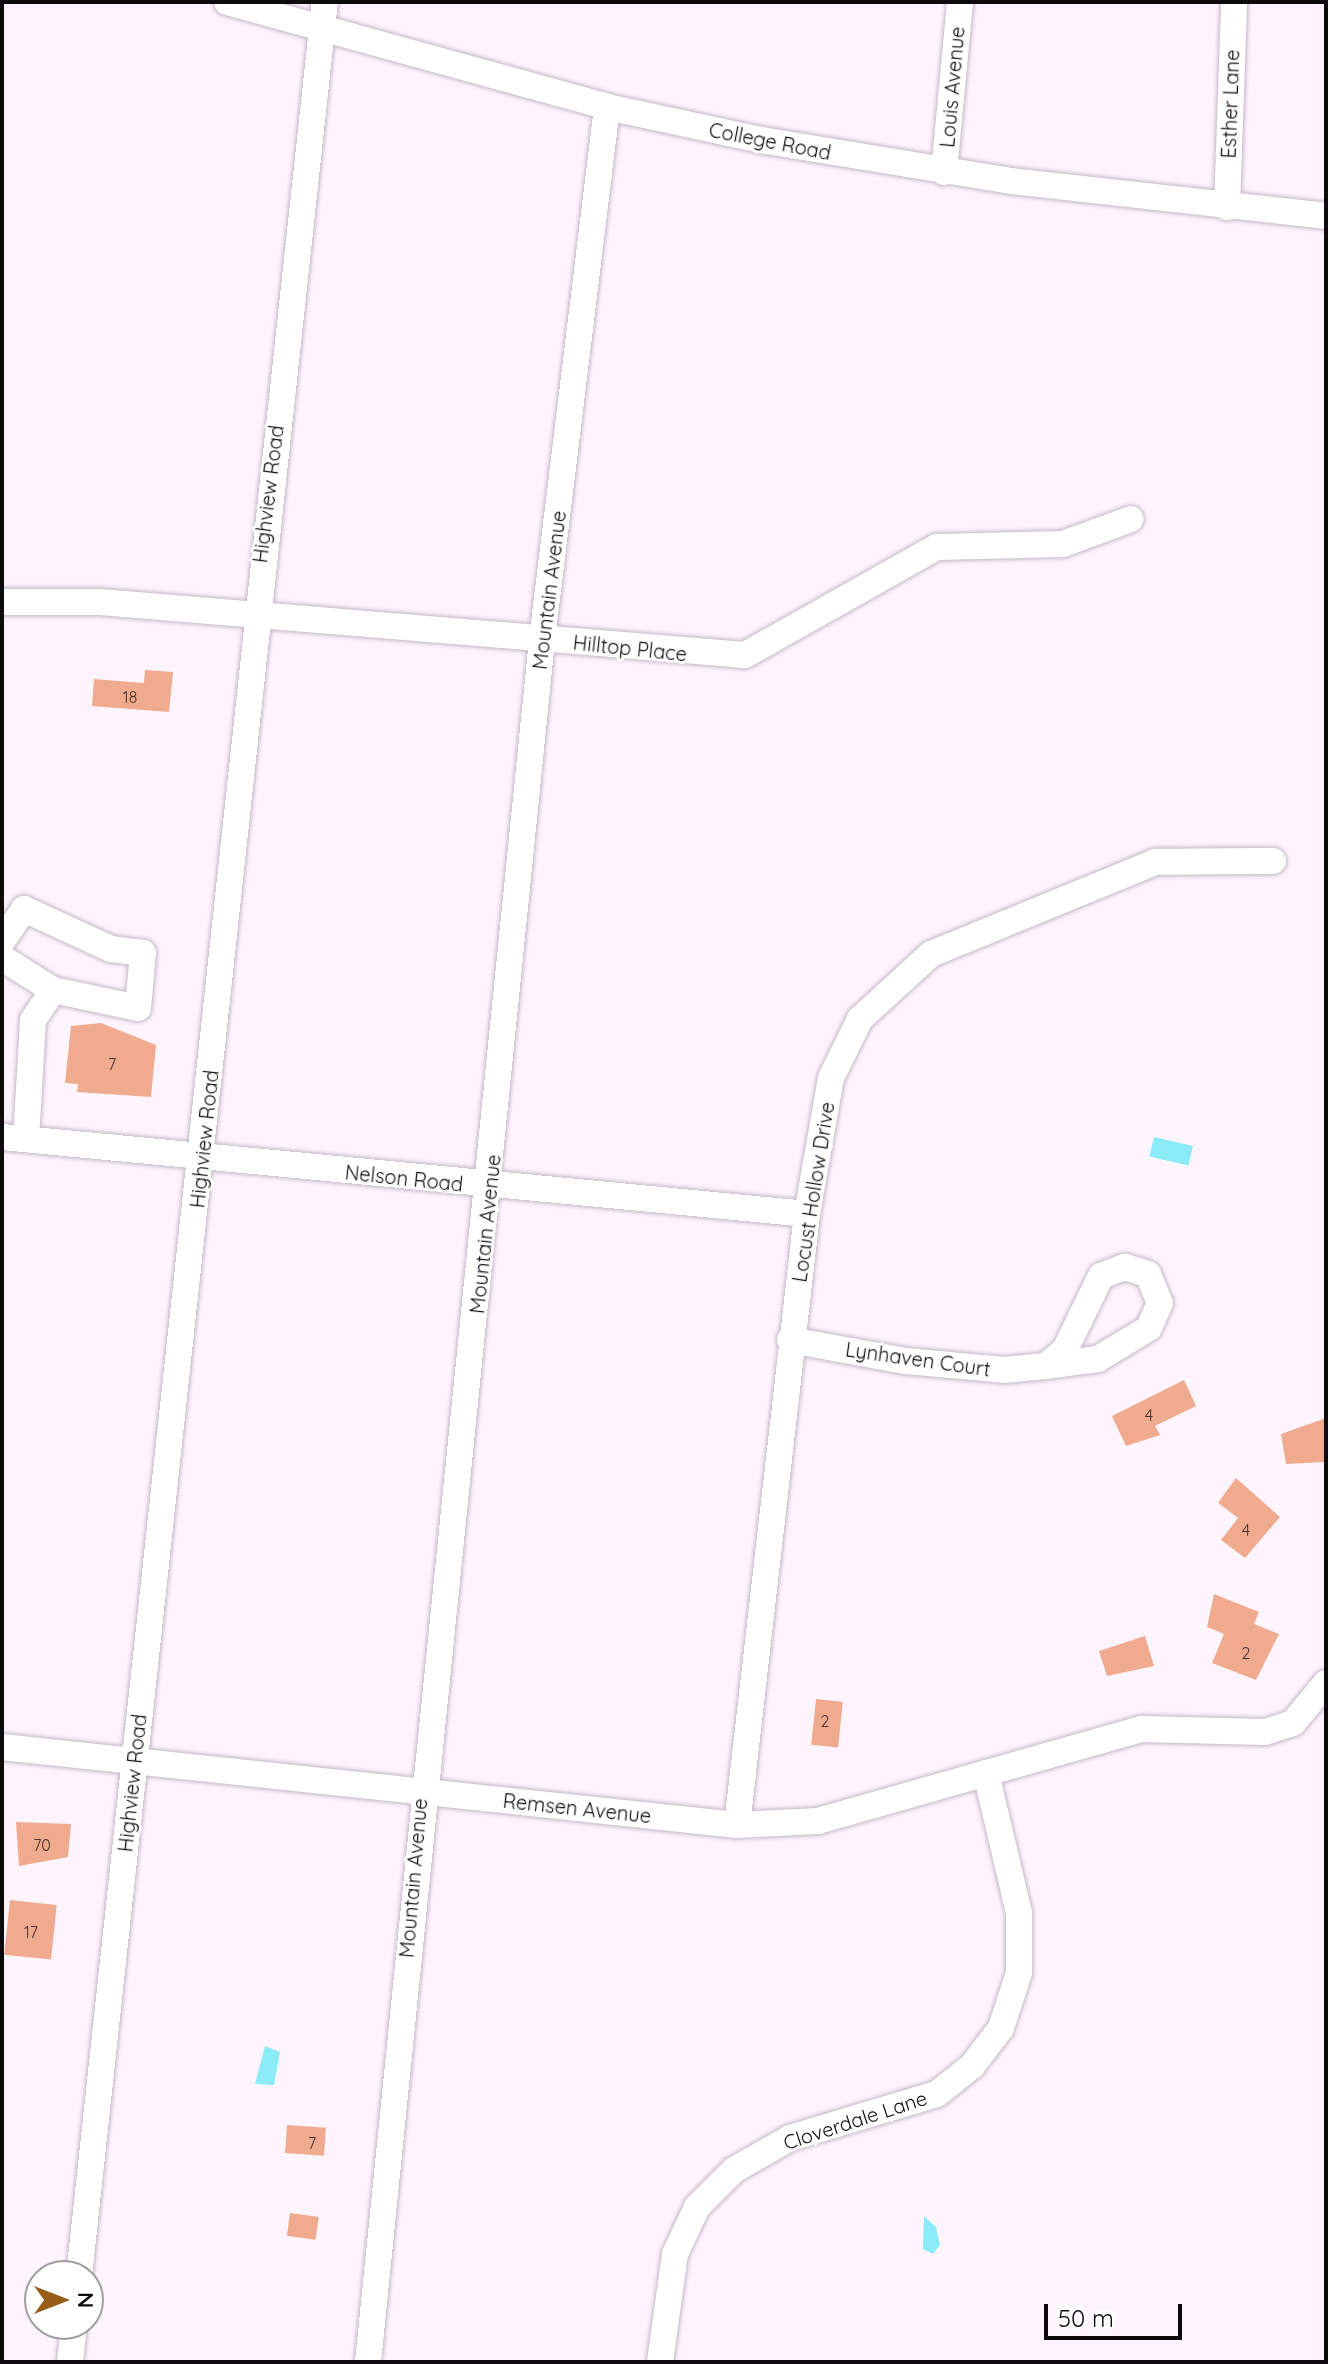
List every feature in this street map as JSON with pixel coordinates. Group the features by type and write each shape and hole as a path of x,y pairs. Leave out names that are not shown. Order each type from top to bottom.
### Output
{"street":[{"name":"College Road","path":"227,2 322,33 607,107 944,172 1326,216"},
{"name":"Highview Road","path":"81,2260 203,1158 254,618 325,2"},
{"name":"Louis Avenue","path":"944,172 960,2"},
{"name":"Esther Lane","path":"1227,207 1234,2"},
{"name":"Mountain Avenue","path":"368,2362 421,1791 491,1187 542,639 607,107"},
{"name":"Hilltop Place","path":"2,602 100,602 254,618 745,655 937,547 1063,544 1131,519"},
{"name":"Locust Hollow Drive","path":"737,1825 790,1340 807,1214 831,1078 860,1019 931,954 1155,862 1273,861"},
{"path":"2,941 24,909 111,949 143,953 138,1008 53,990 2,958"},
{"path":"14,1138 33,1020 53,990"},
{"name":"Nelson Road","path":"14,1138 491,1187 807,1214"},
{"name":"Lynhaven Court","path":"790,1340 906,1361 1004,1370 1046,1366 1098,1359 1149,1328 1160,1303 1148,1274 1125,1267 1101,1276 1065,1350 1046,1366"},
{"name":"Remsen Avenue","path":"2,1747 737,1825 818,1821 1141,1729 1265,1732 1301,1717 1326,1683"},
{"name":"Cloverdale Lane","path":"660,2362 675,2254 697,2207 734,2170 790,2138 937,2094 972,2066 1001,2028 1019,1973 1019,1913 986,1773"},
{"path":"70,2362 72,2340"}],"water":[{"path":"1154,1137 1193,1146 1188,1165 1150,1156"},
{"path":"265,2046 280,2052 274,2085 255,2084"},
{"path":"924,2216 936,2227 940,2245 933,2254 923,2249"}],"building":[{"path":"145,670 173,672 169,712 92,706 94,679 144,683"},
{"path":"101,1023 156,1045 151,1097 77,1092 78,1084 65,1083 71,1026"},
{"path":"1184,1380 1196,1406 1155,1426 1160,1435 1126,1446 1112,1416"},
{"path":"1326,1418 1326,1462 1286,1464 1281,1434"},
{"path":"1236,1478 1280,1517 1245,1558 1221,1540 1238,1518 1218,1503"},
{"path":"1214,1594 1259,1612 1254,1624 1279,1634 1256,1680 1212,1663 1224,1634 1207,1627"},
{"path":"1145,1636 1154,1666 1107,1676 1099,1651"},
{"path":"816,1699 843,1702 838,1748 811,1745"},
{"path":"16,1822 71,1824 68,1857 19,1866"},
{"path":"10,1900 57,1905 51,1960 4,1955"},
{"path":"287,2125 326,2128 324,2156 285,2153"},
{"path":"290,2213 319,2217 316,2240 287,2236"}]}
